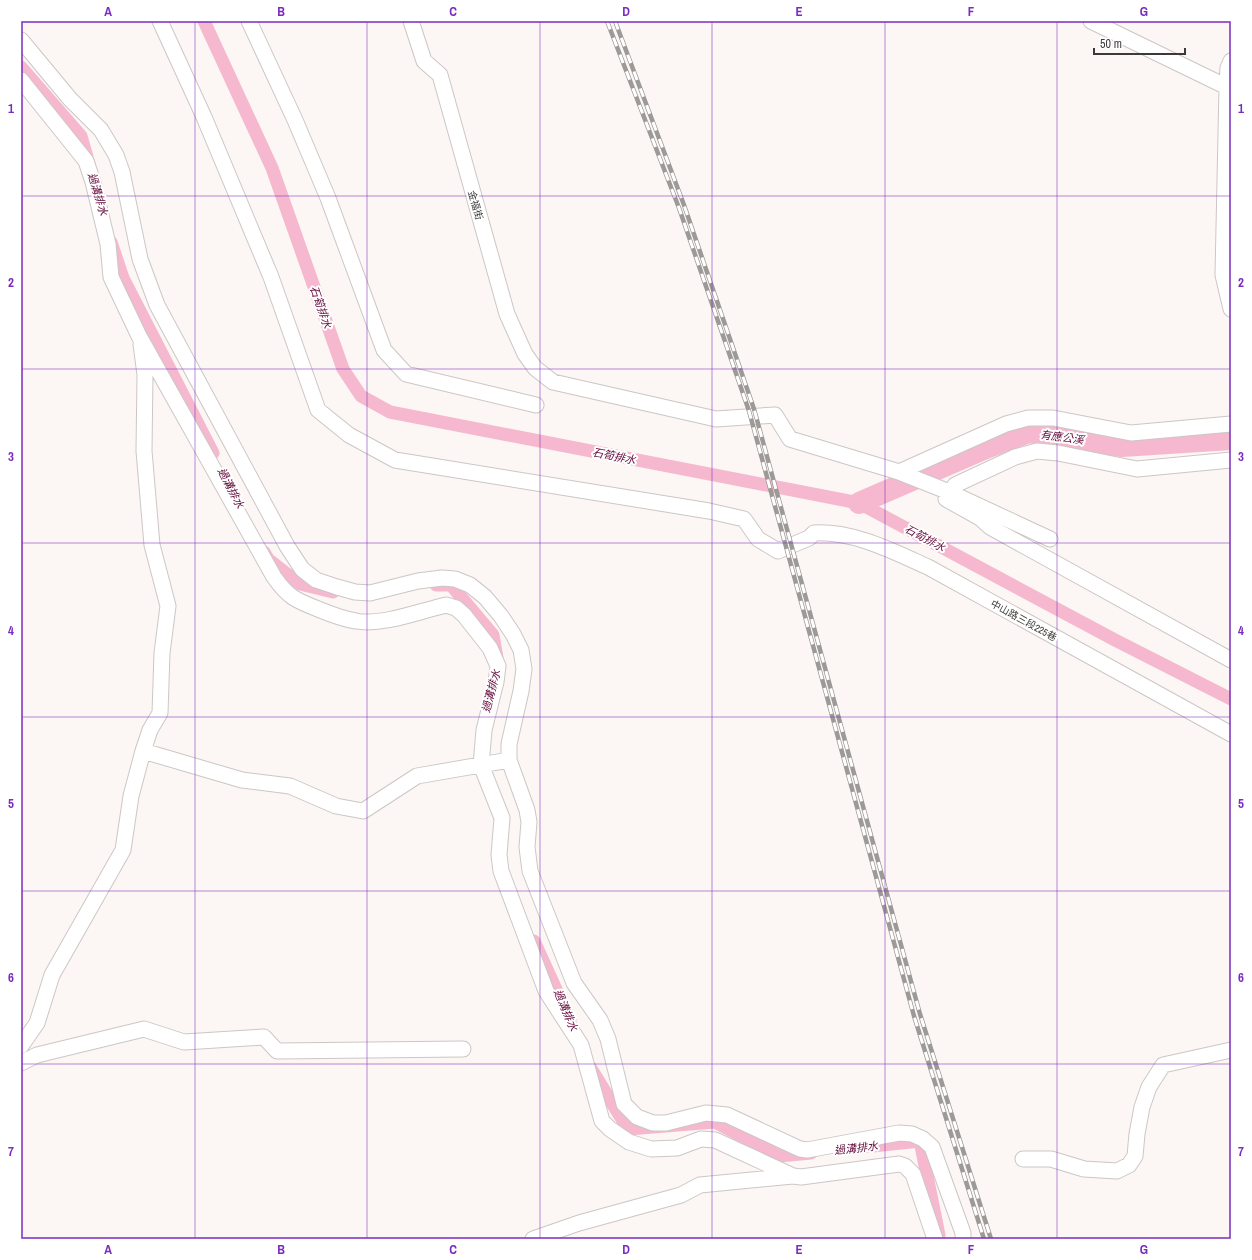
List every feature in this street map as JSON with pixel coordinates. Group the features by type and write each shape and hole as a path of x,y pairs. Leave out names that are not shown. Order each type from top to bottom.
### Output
{"street":[{"name":"中山路三段225巷","path":"160,21 204,117 271,277 318,410 349,436 395,460 709,511 744,519 758,539 778,551 809,538 814,533 840,534 877,545 928,567 1231,734"},
{"path":"249,21 295,120 328,198 384,350 406,374 536,405"},
{"name":"金福街","path":"412,21 424,61 440,75 507,314 525,354 535,368 553,382 716,419 775,415 790,439 899,472"},
{"path":"1091,21 1227,87"},
{"path":"21,40 70,99 101,130 116,155 122,172 140,259 157,305 287,546 302,569 316,580 355,592 370,593 442,578 455,579 470,585 485,597 505,622 521,650 524,669 521,691 509,744 509,760 527,810 529,822 527,847 533,879 574,983 600,1020 608,1039 624,1104 637,1117 653,1123 666,1123 715,1112 727,1115 800,1149 807,1150 899,1133 918,1136 932,1147 963,1233 963,1239"},
{"path":"1231,61 1228,68 1227,87 1223,275 1231,309"},
{"path":"21,80 86,161 93,182 108,244 112,277 139,336 274,577 287,594 299,602 357,622 376,622 446,605 456,608 464,615 490,648 498,666 496,682 484,730 481,765 502,818 499,855 501,871 546,991 581,1045 602,1121 619,1137 640,1147 663,1150 708,1139 793,1176"},
{"path":"21,1046 37,1023 52,975 123,850 131,796 143,751 150,730 160,713 162,653 168,606 152,545 144,451 145,375 139,336"},
{"path":"899,472 1006,424 1028,418 1053,418 1131,433 1231,424"},
{"path":"1231,460 1137,468 1058,453 1037,451 1022,455 955,485 949,492 946,499 980,518 990,527 1231,660"},
{"path":"899,472 949,492 1050,539"},
{"path":"143,751 242,780 290,786 336,806 363,811 418,776 509,760"},
{"path":"21,1064 37,1055 144,1029 184,1042 264,1037 278,1051 463,1049"},
{"path":"1023,1159 1051,1159 1084,1169 1117,1171 1129,1165 1136,1156 1137,1134 1142,1107 1148,1087 1163,1065 1231,1050"},
{"path":"533,1239 579,1223 681,1195 700,1185 793,1176 801,1177 888,1164 899,1164 905,1166 913,1174 935,1239"}],"waterway":[{"name":"石筍排水","path":"204,21 272,168 343,369 361,396 390,412 859,503 1115,640 1231,699"},
{"name":"過溝排水","path":"21,67 81,136 89,164"},
{"name":"過溝排水","path":"111,242 123,278 213,453"},
{"name":"有應公溪","path":"859,503 986,448 1029,432 1122,446 1231,439"},
{"name":"過溝排水","path":"264,552 268,559 300,584 333,592"},
{"name":"過溝排水","path":"436,585 451,585 493,635 497,658"},
{"name":"過溝排水","path":"534,941 570,1020"},
{"name":"過溝排水","path":"590,1067 628,1129 715,1122 779,1156 811,1153"},
{"name":"過溝排水","path":"844,1149 920,1141 939,1235"}],"railway":[{"path":"607,21 679,208 749,411 914,1016 984,1239"},
{"path":"615,21 684,205 754,409 920,1014 991,1239"}]}
